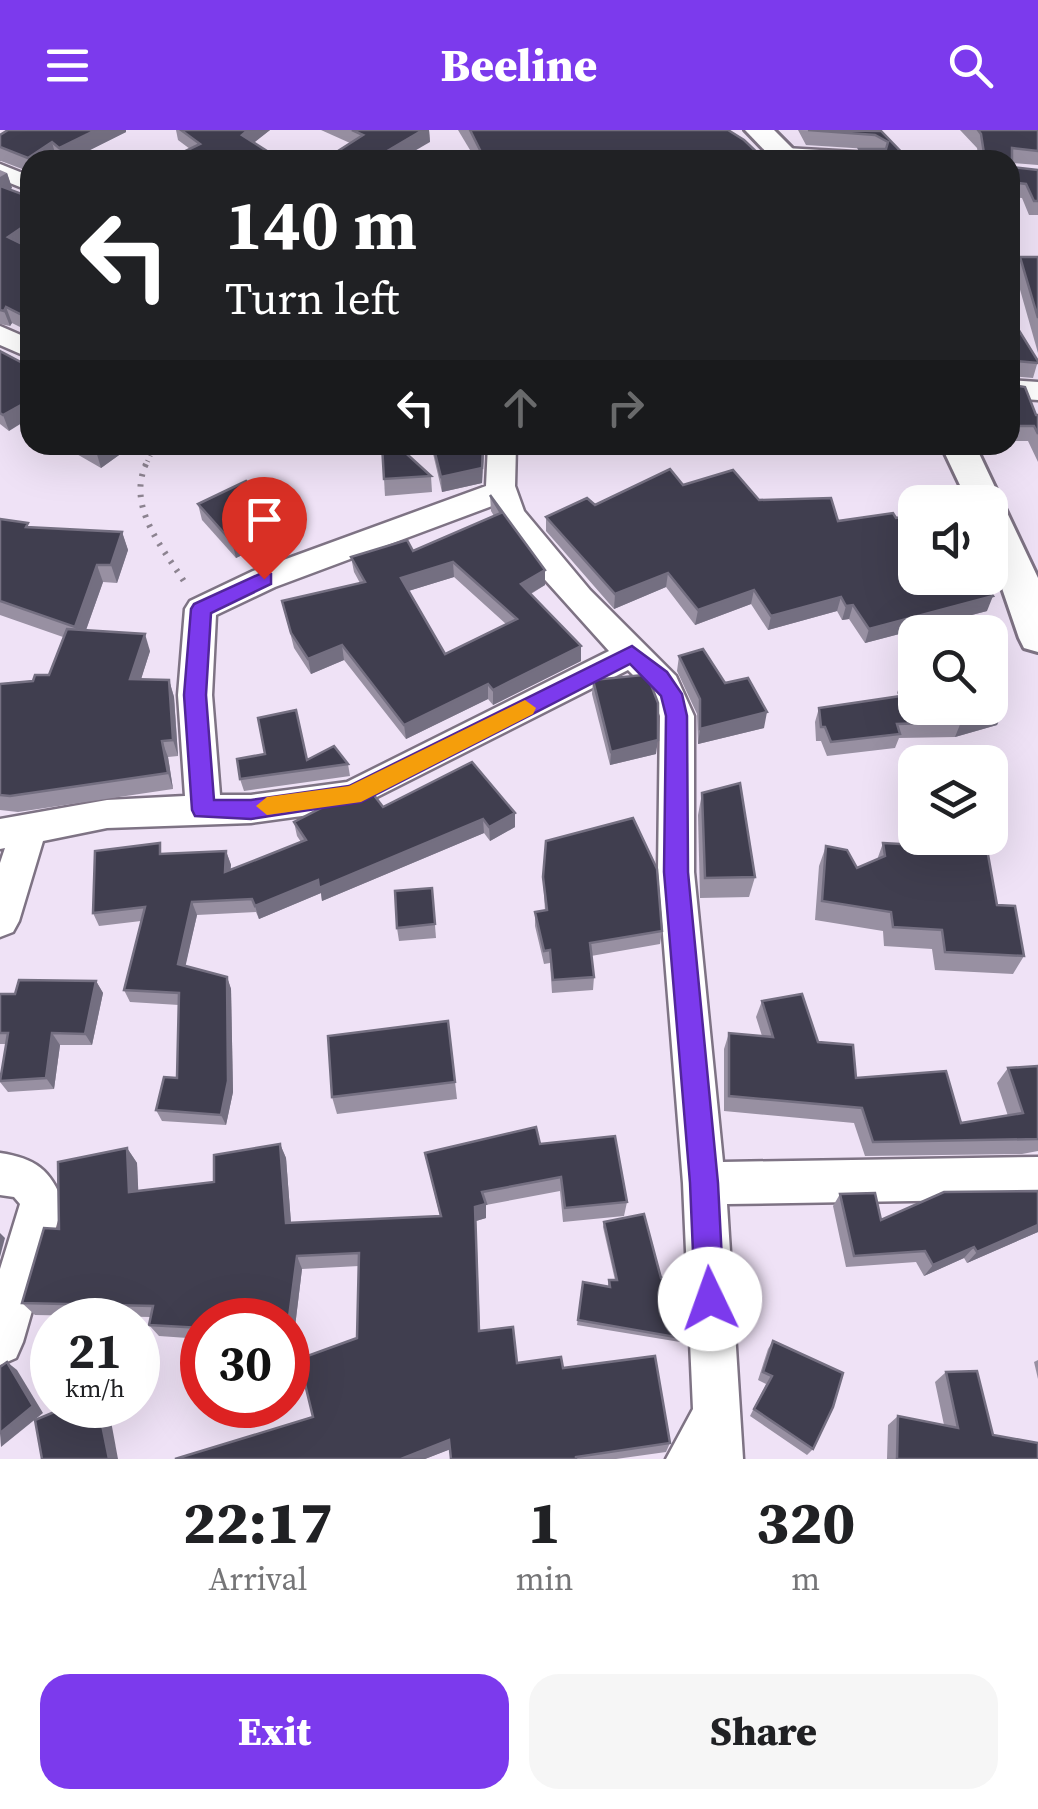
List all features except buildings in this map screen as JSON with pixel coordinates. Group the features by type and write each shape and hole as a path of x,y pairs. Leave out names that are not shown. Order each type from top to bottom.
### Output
{"street":[{"path":"758,130 779,150"},
{"path":"502,455 503,499 526,532 672,694 676,716 676,872 704,1183 717,1437 690,1459"},
{"path":"963,455 978,485"},
{"path":"204,810 195,695 201,609 264,579 502,491"},
{"path":"1008,551 1038,638"},
{"path":"0,921 14,831 107,814 251,809 352,795 632,654"},
{"path":"0,1174 22,1177 36,1186 42,1203 0,1342"},
{"path":"704,1183 1038,1178"}],"path":[{"path":"150,455 137,484 144,516 201,609"}],"slow traffic":[{"path":"267,806 352,795 525,708"}],"route":[{"path":"264,579 201,609 195,695 204,810 251,809 352,795 632,654 660,677 672,694 679,805 676,872 704,1183 710,1299"}]}
